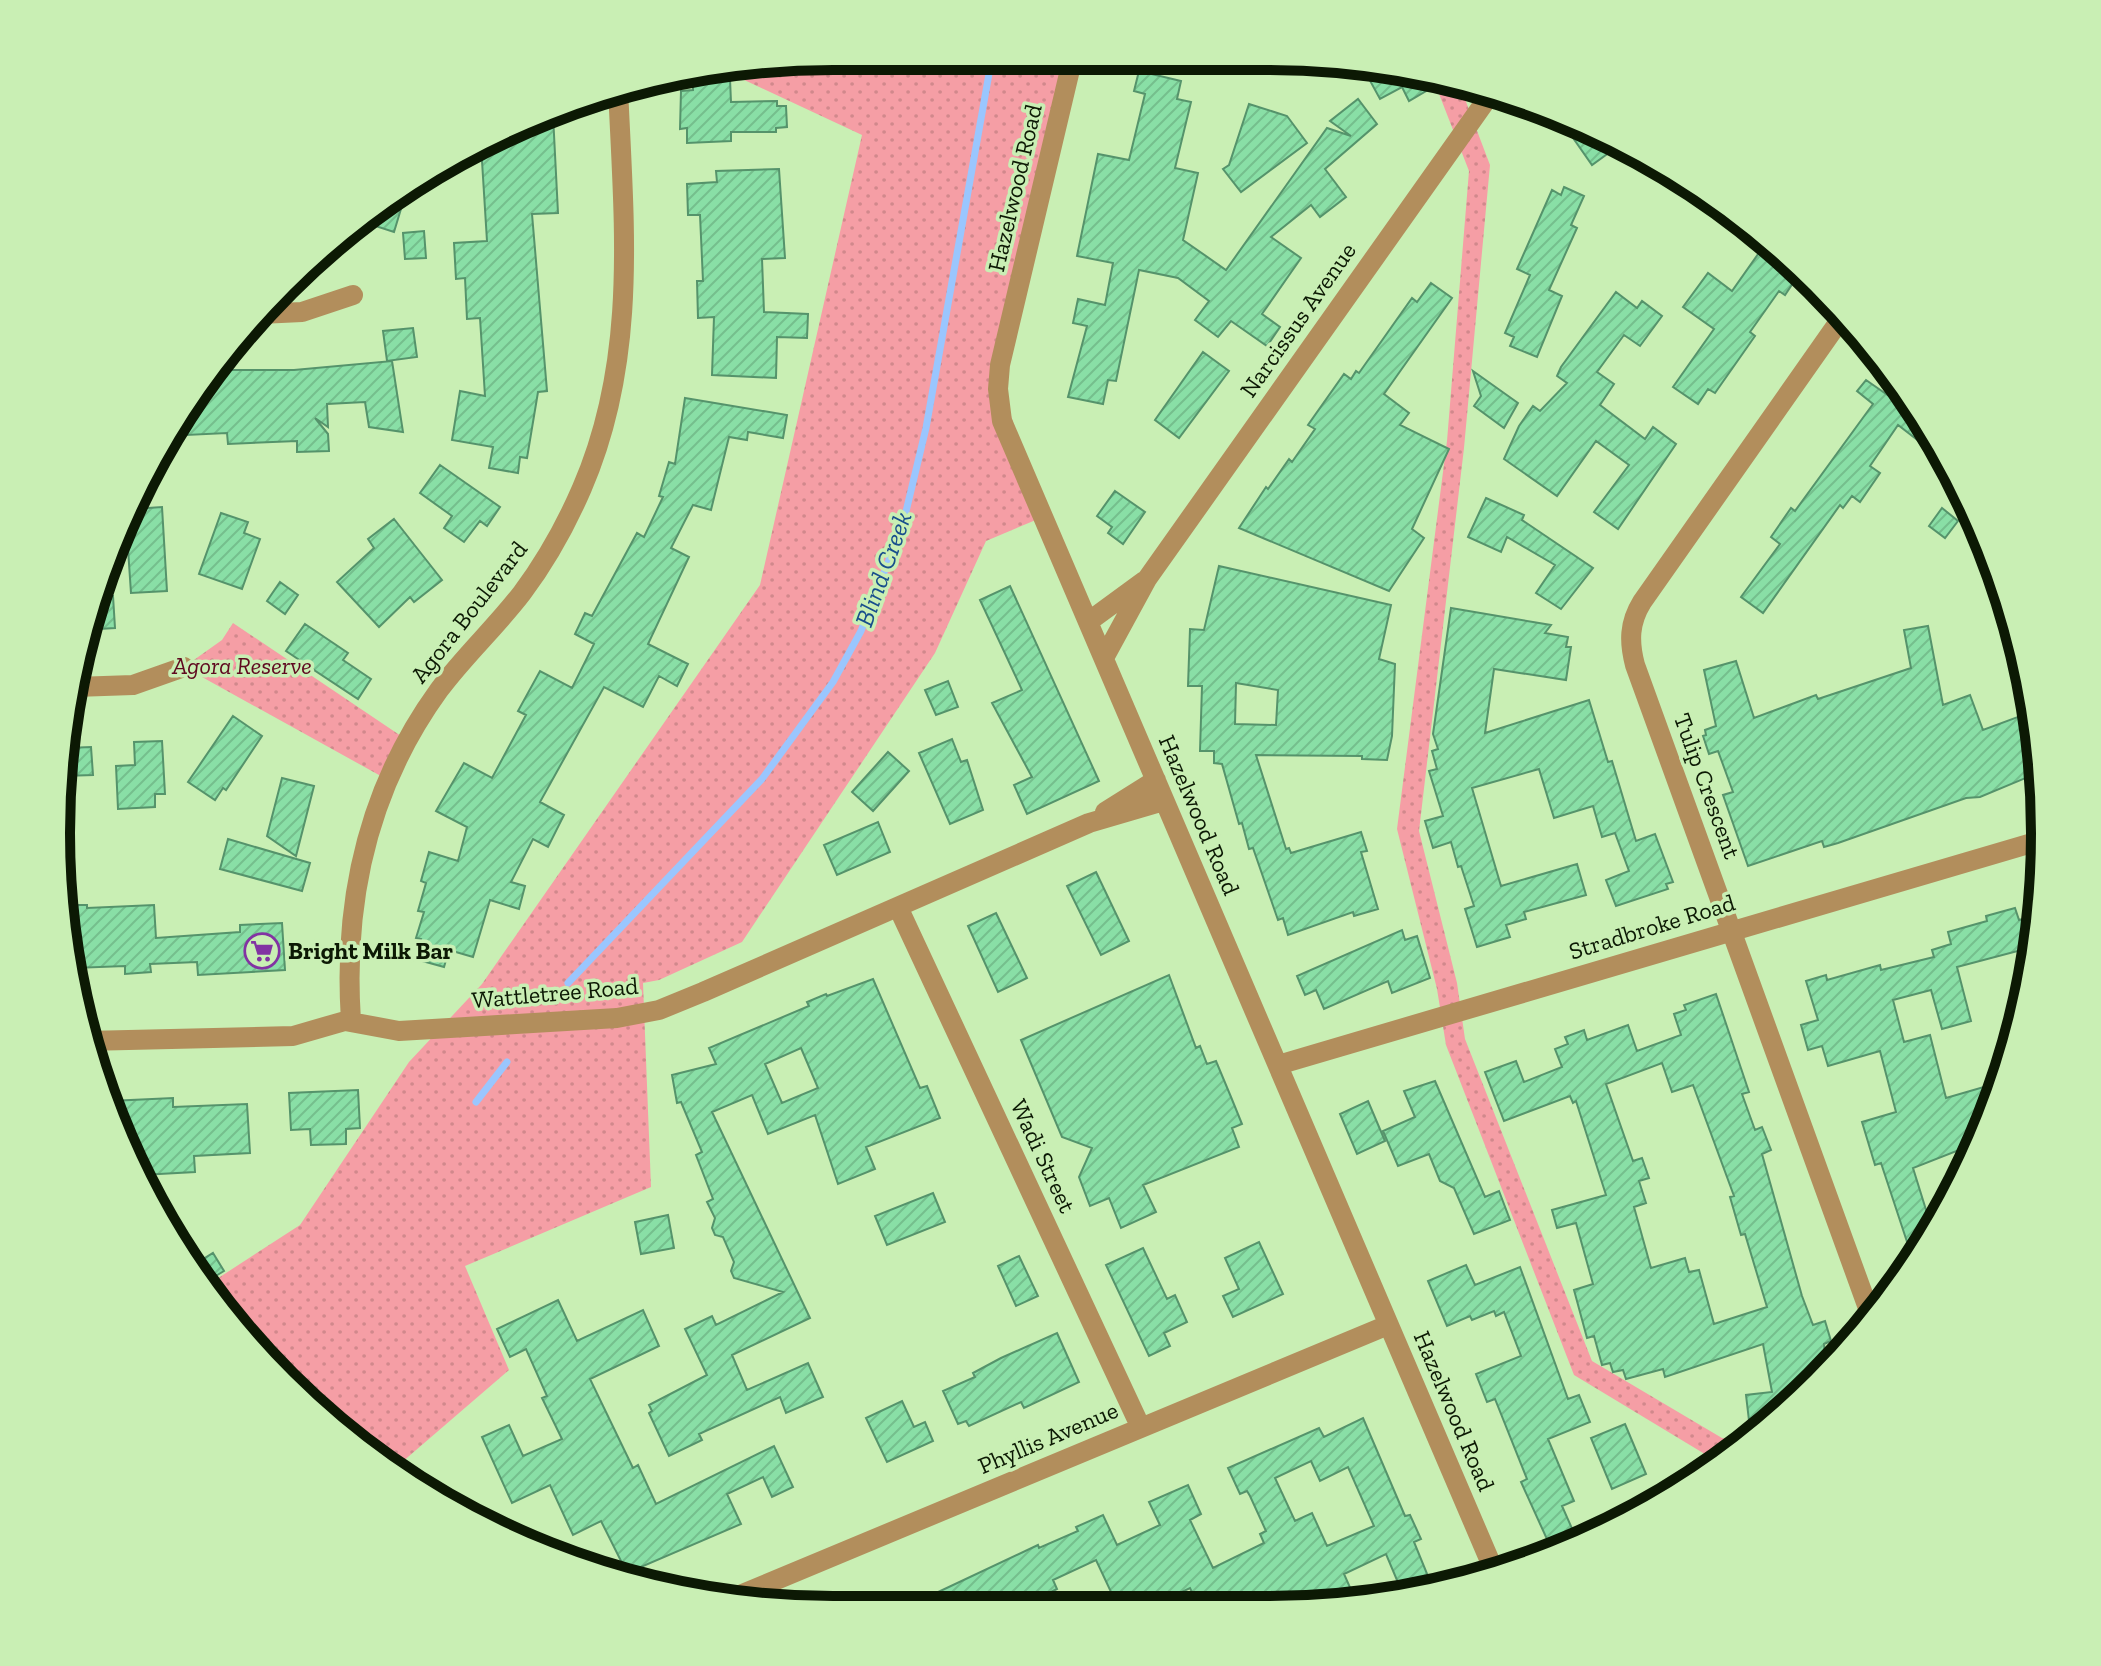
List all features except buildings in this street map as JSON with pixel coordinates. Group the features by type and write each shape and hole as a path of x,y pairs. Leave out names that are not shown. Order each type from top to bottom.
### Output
{"street":[{"name":"Hazelwood Road","path":"1070,70 998,389 1008,436 1490,1563"},
{"name":"Agora Boulevard","path":"351,1021 348,950 351,914 365,839 381,795 398,757 426,710 465,657 522,593 550,551 582,487 610,407 621,350 626,272 619,101"},
{"name":"Narcissus Avenue","path":"1104,658 1147,579 1485,102"},
{"path":"274,313 302,312 353,295"},
{"name":"Tulip Crescent","path":"1837,324 1642,602 1631,628 1635,665 1867,1305"},
{"name":"Narcissus Avenue","path":"1088,622 1147,579"},
{"path":"85,687 133,685 184,667"},
{"name":"Wattletree Road","path":"1089,823 1156,780"},
{"name":"Wattletree Road","path":"99,1041 293,1036 351,1021 399,1031 617,1018 647,1013 703,992 1089,823 1164,801"},
{"name":"Stradbroke Road","path":"1278,1065 2031,843"},
{"name":"Wadi Street","path":"898,907 1141,1428"},
{"name":"Phyllis Avenue","path":"750,1591 1388,1325"}],"green space":[{"path":"833,70 1070,70 999,378 1043,517 986,541 935,653 742,942 659,980 643,983 651,1187 465,1266 509,1370 402,1462 330,1407 293,1373 259,1336 216,1280 300,1225 409,1062 482,984 760,585 862,135 737,77"},
{"path":"1437,90 1464,96 1490,165 1464,448 1419,831 1457,983 1465,1039 1592,1361 1722,1438 1731,1439 1708,1456 1574,1375 1446,1045 1437,989 1397,829 1447,441 1469,171"},
{"name":"Agora Reserve","path":"233,623 407,740 388,780 184,667 222,640"}],"waterway":[{"name":"Blind Creek","path":"568,983 762,779 833,682 861,631 903,524 926,428 990,70"},
{"name":"Blind Creek","path":"476,1102 507,1062"}],"place":[{"name":"Bright Milk Bar","path":"262,951"}]}
